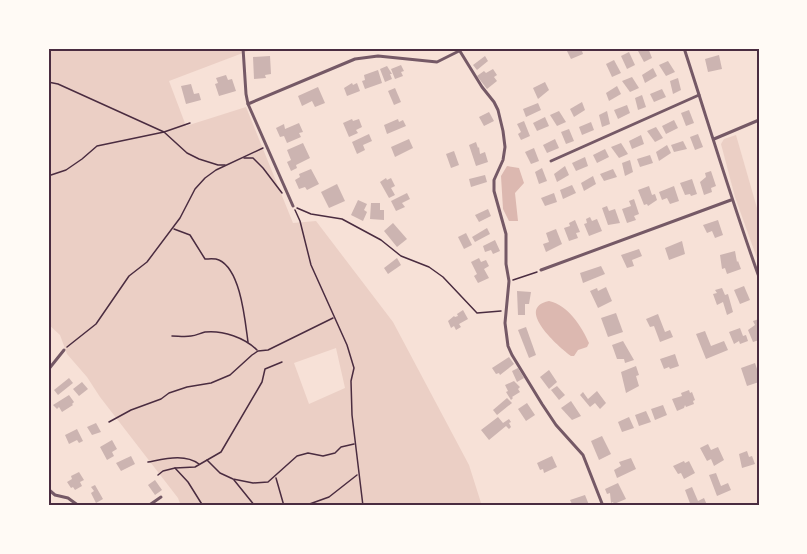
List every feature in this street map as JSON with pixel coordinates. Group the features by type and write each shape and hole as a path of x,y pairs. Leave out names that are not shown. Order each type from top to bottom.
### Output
{"street":[{"path":"243,48 246,94 249,104 293,206"},
{"path":"684,48 731,200 759,278"},
{"path":"249,104 355,59 378,56 437,62 459,50 498,110 505,147 503,160 494,180 494,191 506,234 506,264 509,281 506,336 512,355 556,425 582,455 603,506"},
{"path":"551,161 699,94"},
{"path":"714,139 759,120"},
{"path":"542,270 731,200"},
{"path":"48,370 64,350"},
{"path":"48,489 55,495 68,498 79,506"},
{"path":"148,506 161,497"}],"path":[{"path":"48,82 58,84 164,132 193,156 218,165 229,165"},
{"path":"48,176 66,170 97,146 164,132 190,123"},
{"path":"64,350 96,324 129,276 147,262 172,228 195,189 205,178 216,170 267,146"},
{"path":"241,159 253,158 289,200"},
{"path":"293,206 311,214 342,219 381,240 401,256 429,267 443,277 477,313 506,310"},
{"path":"293,206 300,221 311,265 347,345 354,368 351,381 354,444 363,506"},
{"path":"172,228 190,236 205,259 217,259 226,265 235,279 248,342"},
{"path":"509,281 542,270"},
{"path":"109,422 131,410 161,399 169,393 211,383 230,375 258,351 268,350 335,317"},
{"path":"172,336 192,336 205,332 238,337 258,351"},
{"path":"158,475 175,468 195,467 220,452 262,382 265,369 282,362"},
{"path":"207,459 220,473 233,479 253,483 268,482 297,456 308,453 323,456 335,453 341,447 354,444"},
{"path":"148,462 183,458 192,459 199,464"},
{"path":"175,468 188,482 203,506"},
{"path":"304,506 328,497 358,474"},
{"path":"276,477 284,506"},
{"path":"233,479 255,506"}],"shaded area":[{"path":"48,48 256,48 169,81 186,126 246,107 293,223 316,221 393,322 469,465 482,506 181,506 178,498 67,354 60,335 48,324","holes":["336,348 345,388 309,404 294,363"]},
{"path":"736,135 759,215 759,264 735,197 721,144 724,139"},
{"path":"507,166 519,168 524,183 515,193 518,221 509,221 503,209 501,176"},
{"path":"549,301 568,312 589,343 587,347 578,350 574,356 558,345 537,319 536,311 539,305"}],"building":[{"path":"581,48 583,54 571,59 567,51"},
{"path":"648,48 652,58 644,62 637,49"},
{"path":"629,52 635,65 627,69 621,56"},
{"path":"719,55 722,69 708,72 705,59"},
{"path":"270,56 271,74 265,75 266,78 254,79 253,57"},
{"path":"485,56 488,61 477,70 473,65"},
{"path":"614,60 621,73 612,77 606,64"},
{"path":"668,61 675,72 666,76 659,65"},
{"path":"401,65 404,71 401,72 403,76 395,79 391,69"},
{"path":"387,66 392,79 385,82 380,69"},
{"path":"653,68 657,76 645,83 642,75"},
{"path":"493,69 497,75 494,77 497,81 487,89 477,76"},
{"path":"378,70 382,83 365,89 362,81 365,80 364,75"},
{"path":"226,75 228,80 232,79 236,91 219,96 215,84 218,83 216,78"},
{"path":"632,77 639,88 630,92 622,81"},
{"path":"678,78 681,90 673,94 670,81"},
{"path":"545,82 549,90 538,99 533,88"},
{"path":"352,83 353,85 357,83 360,91 347,96 344,88"},
{"path":"191,84 194,94 199,93 201,100 186,104 181,86"},
{"path":"617,86 621,94 609,101 606,93"},
{"path":"318,87 325,103 315,107 312,101 302,106 298,96"},
{"path":"395,88 401,102 394,105 388,91"},
{"path":"662,89 666,97 654,102 650,94"},
{"path":"642,95 646,107 638,110 635,98"},
{"path":"582,102 585,110 574,117 570,109"},
{"path":"538,103 541,110 526,117 523,109"},
{"path":"627,105 630,113 618,119 614,110"},
{"path":"689,110 694,123 686,126 681,113"},
{"path":"559,111 566,122 557,126 550,115"},
{"path":"607,111 610,124 602,127 599,115"},
{"path":"489,112 494,121 484,126 479,117"},
{"path":"545,117 549,126 537,131 533,123"},
{"path":"352,119 353,121 359,119 362,127 356,130 358,133 349,137 343,123"},
{"path":"398,119 399,122 403,120 406,126 387,134 384,125"},
{"path":"674,120 678,128 666,134 662,126"},
{"path":"524,121 530,136 521,140 518,134 521,132 517,124"},
{"path":"591,122 594,130 582,135 579,127"},
{"path":"299,123 303,132 299,133 301,137 287,143 284,136 280,137 276,128 284,124 285,129"},
{"path":"656,127 663,138 655,142 647,131"},
{"path":"569,129 574,141 566,144 561,132"},
{"path":"369,134 372,141 363,145 365,150 357,154 352,142"},
{"path":"698,134 703,147 695,150 690,137"},
{"path":"641,135 644,144 632,149 629,141"},
{"path":"409,139 413,148 395,157 391,147"},
{"path":"555,139 559,148 547,153 543,145"},
{"path":"683,141 687,149 674,152 671,145"},
{"path":"476,142 480,154 485,152 488,162 476,166 469,145"},
{"path":"303,143 310,158 296,165 297,168 291,171 287,162 291,160 287,150"},
{"path":"621,143 628,154 619,158 611,147"},
{"path":"667,145 671,153 659,161 656,152"},
{"path":"534,148 539,161 531,164 525,152"},
{"path":"605,149 609,157 597,163 593,155"},
{"path":"454,151 459,165 451,168 446,154"},
{"path":"650,155 653,163 640,167 637,159"},
{"path":"585,157 588,166 576,171 572,163"},
{"path":"630,160 633,172 625,176 622,163"},
{"path":"565,166 569,175 557,182 554,174"},
{"path":"542,168 547,181 539,184 535,172"},
{"path":"311,169 319,184 307,190 305,187 299,189 295,180 300,177 299,174"},
{"path":"613,169 617,177 604,181 600,174"},
{"path":"711,171 716,186 711,188 712,192 704,195 700,182 706,177 705,173"},
{"path":"485,175 487,182 471,187 469,179"},
{"path":"593,176 596,184 584,191 581,183"},
{"path":"386,178 387,180 391,178 395,186 391,188 395,195 389,198 380,182"},
{"path":"692,179 697,194 685,195 680,183"},
{"path":"337,184 345,201 329,208 321,192"},
{"path":"572,185 576,193 563,199 560,190"},
{"path":"649,186 652,195 655,194 657,200 648,206 644,205 638,190"},
{"path":"674,186 679,201 670,204 667,198 662,200 659,192"},
{"path":"407,193 410,199 402,203 405,207 396,211 391,201"},
{"path":"554,193 557,202 545,206 541,198"},
{"path":"634,199 639,214 634,216 636,220 627,223 622,209 631,206 629,201"},
{"path":"358,200 367,204 364,210 367,212 363,221 351,215"},
{"path":"371,203 380,203 380,210 384,210 384,220 370,219"},
{"path":"607,206 609,211 615,209 620,223 608,225 602,208"},
{"path":"488,209 491,216 479,222 475,215"},
{"path":"590,217 592,221 597,219 602,231 589,236 584,224"},
{"path":"575,220 580,232 576,233 578,238 569,241 564,228 570,226 569,223"},
{"path":"718,220 723,235 715,238 712,231 707,233 703,225"},
{"path":"393,223 407,239 397,247 384,231"},
{"path":"487,228 490,234 475,242 472,237"},
{"path":"556,229 562,244 546,252 543,244 549,242 546,233"},
{"path":"466,233 472,245 464,249 458,237"},
{"path":"495,240 500,251 493,254 491,250 485,252 483,246"},
{"path":"682,241 685,254 669,260 665,248"},
{"path":"639,249 642,256 632,260 634,266 627,268 621,255"},
{"path":"735,251 741,269 727,274 725,268 722,269 720,255"},
{"path":"397,258 401,265 388,274 384,268"},
{"path":"479,258 481,262 486,260 489,266 484,269 489,278 478,283 474,276 477,274 471,262"},
{"path":"601,266 605,274 583,283 580,273"},
{"path":"744,286 750,300 740,304 734,290"},
{"path":"606,287 612,301 598,308 590,291 597,288 598,291"},
{"path":"722,288 725,295 728,294 733,312 727,315 723,302 717,305 713,294 717,293 715,290"},
{"path":"517,291 531,292 529,304 525,304 525,315 518,315"},
{"path":"463,310 468,319 459,324 461,327 456,330 454,326 451,328 448,321 458,316 457,314"},
{"path":"616,313 623,332 608,337 601,318"},
{"path":"658,314 665,332 670,330 673,337 660,342 654,326 650,327 646,319"},
{"path":"759,319 759,340 753,342 748,330 755,325 753,321"},
{"path":"526,327 536,355 529,358 518,330"},
{"path":"740,328 748,341 740,344 739,341 734,344 729,332"},
{"path":"705,331 711,346 724,341 728,350 706,359 696,334"},
{"path":"623,341 634,360 625,363 624,359 617,359 612,345"},
{"path":"675,354 679,366 664,369 660,359"},
{"path":"509,357 514,364 500,375 496,374 492,368"},
{"path":"755,363 759,382 747,386 741,368"},
{"path":"636,366 639,386 626,393 621,372"},
{"path":"518,368 524,378 517,382 512,371"},
{"path":"549,370 557,382 549,389 540,377"},
{"path":"69,378 73,383 58,395 54,390"},
{"path":"514,381 520,387 518,389 520,392 511,400 505,385"},
{"path":"82,382 88,389 79,396 73,389"},
{"path":"557,386 565,395 559,400 551,390"},
{"path":"689,390 695,400 694,404 686,407 685,405 677,411 672,399 682,396 681,393"},
{"path":"597,391 606,403 600,409 595,403 590,407 580,395 583,392 588,399"},
{"path":"69,395 74,402 73,405 62,412 59,407 57,409 53,405"},
{"path":"507,398 512,403 497,415 493,410"},
{"path":"571,401 581,416 572,420 561,408"},
{"path":"527,403 535,415 526,421 518,409"},
{"path":"663,405 667,415 655,420 651,409"},
{"path":"646,411 651,422 639,426 635,415"},
{"path":"498,417 503,423 509,419 511,427 509,429 506,426 489,440 481,430"},
{"path":"629,417 634,428 622,432 618,422"},
{"path":"96,423 101,432 92,435 87,427"},
{"path":"77,429 83,441 79,443 77,440 69,444 65,435"},
{"path":"602,436 611,454 599,460 591,441"},
{"path":"112,440 117,449 112,452 114,456 107,460 100,447"},
{"path":"708,444 711,450 718,447 724,460 714,466 711,459 707,461 700,448"},
{"path":"747,451 755,464 742,468 739,454"},
{"path":"131,456 135,464 121,471 116,463"},
{"path":"552,456 557,467 544,473 537,463"},
{"path":"631,458 636,469 617,478 614,470 621,466 619,462"},
{"path":"684,461 685,463 689,461 695,473 684,479 673,466"},
{"path":"79,472 84,480 80,482 82,486 75,490 67,482 72,479 71,476"},
{"path":"716,473 721,486 728,483 731,490 717,496 709,475"},
{"path":"155,480 162,490 155,495 148,485"},
{"path":"618,483 626,499 614,504 611,503 610,493 607,494 605,489"},
{"path":"95,485 103,499 96,503 91,493 94,491 91,487"},
{"path":"692,487 698,501 704,498 707,505 691,506 685,490"},
{"path":"585,495 589,505 573,506 570,500"}]}
